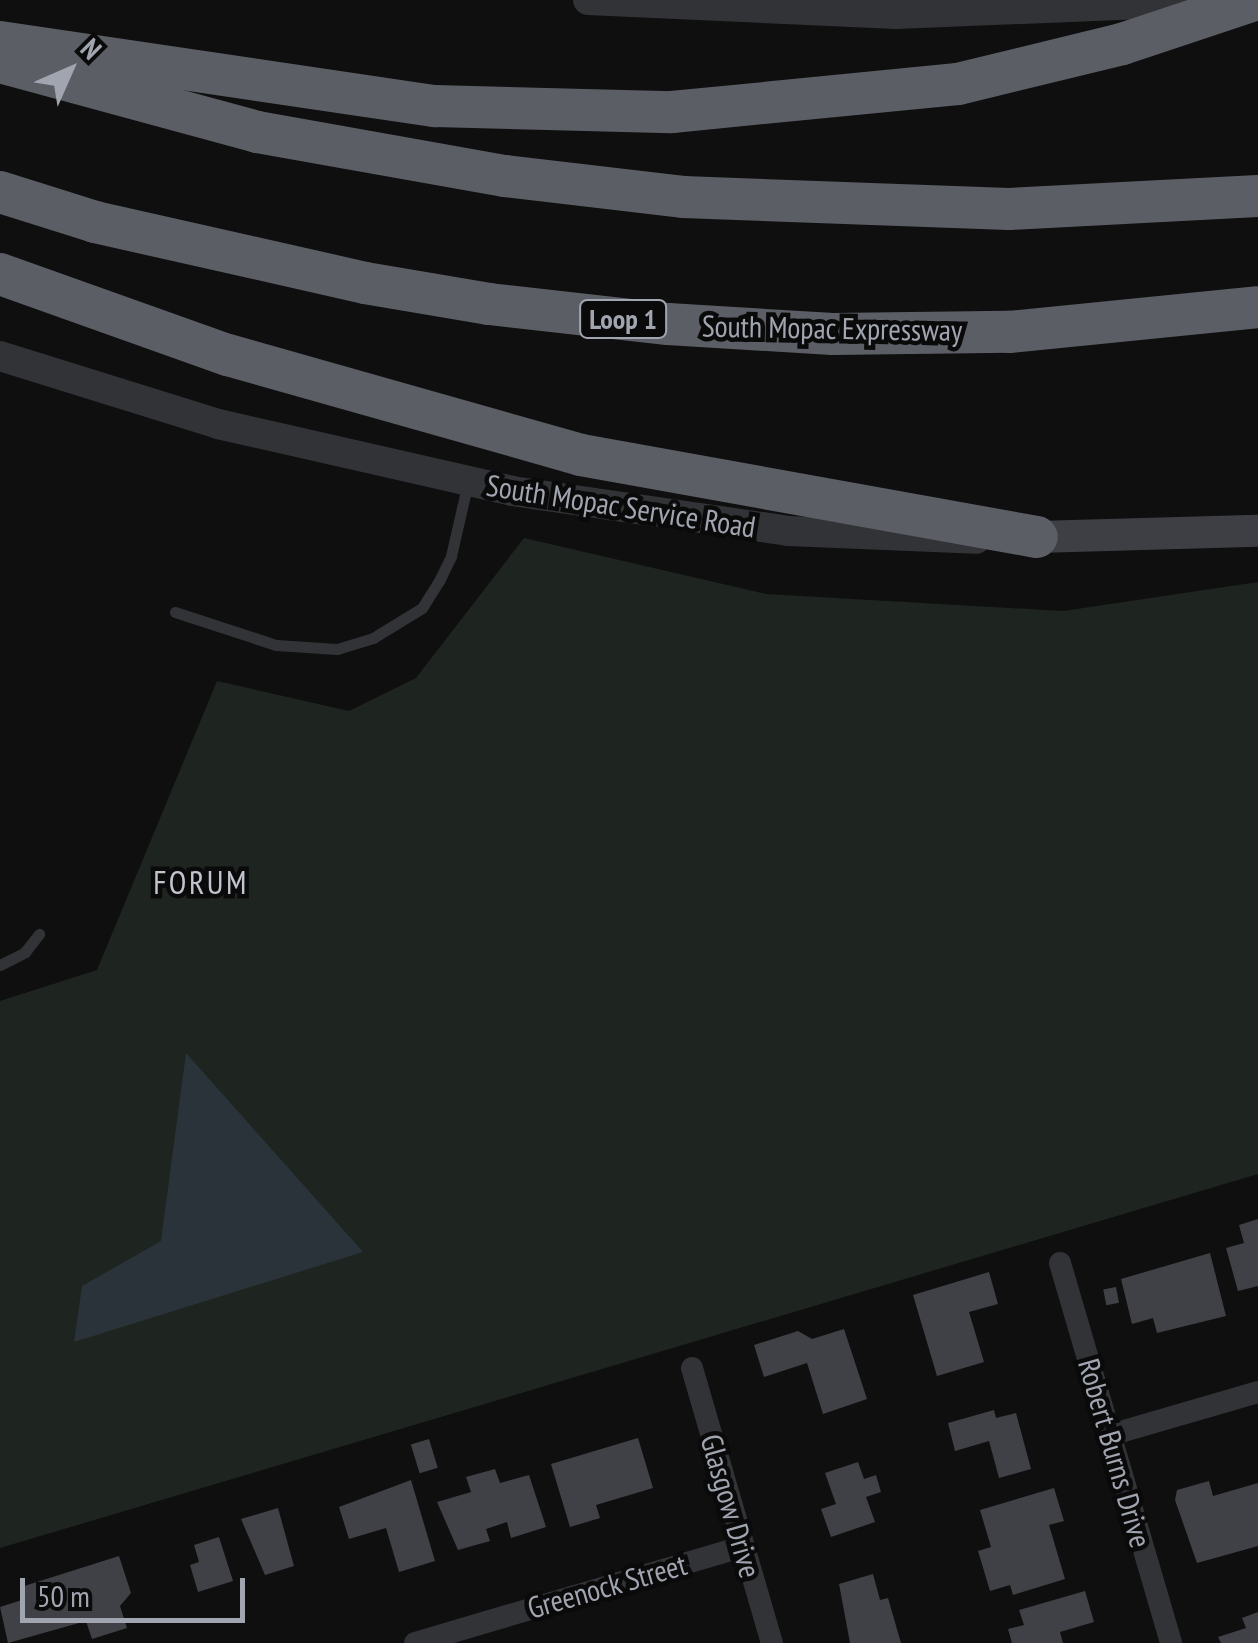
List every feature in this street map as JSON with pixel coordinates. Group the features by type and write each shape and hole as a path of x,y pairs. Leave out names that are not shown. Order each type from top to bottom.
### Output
{"highway":[{"path":"0,42 435,106 672,112 958,84 1122,44 1253,0"},
{"path":"0,62 256,132 505,176 683,198 1009,209 1258,196"},
{"name":"South Mopac Expressway","path":"0,192 129,230 365,282 489,304 668,324 833,334 1008,332 1258,307"},
{"path":"0,274 247,361 582,455 1038,537"}],"main road":[{"name":"South Mopac Service Road","path":"1038,537 1258,531"}],"street":[{"path":"588,0 896,14 1253,0"},
{"name":"South Mopac Service Road","path":"0,356 218,424 468,482 788,531 925,540 1038,537"},
{"name":"Robert Burns Drive","path":"1060,1262 1171,1643"},
{"name":"Glasgow Drive","path":"692,1368 772,1643"},
{"path":"1110,1434 1258,1392"},
{"name":"Greenock Street","path":"414,1643 742,1547"}],"lane":[{"path":"174,612 276,645 337,649 385,633 422,608 439,581 451,556 468,482"},
{"path":"0,964 25,952 39,934"}],"shaded area":[{"path":"524,538 766,594 1063,611 1258,582 1258,1174 0,1548 0,1001 97,970 217,681 349,711 416,678"},
{"path":"186,1053 363,1252 74,1342 82,1286 161,1241"}],"building":[{"path":"1258,1219 1258,1286 1238,1291 1226,1248 1244,1243 1239,1225"},
{"path":"1210,1253 1226,1316 1157,1333 1153,1318 1132,1324 1121,1279"},
{"path":"989,1272 998,1304 969,1312 984,1362 937,1376 913,1295"},
{"path":"1116,1287 1119,1303 1106,1305 1103,1289"},
{"path":"844,1329 867,1399 823,1414 807,1363 764,1377 754,1345 798,1331 812,1339"},
{"path":"994,1410 996,1418 1016,1413 1031,1469 999,1478 989,1441 955,1451 948,1423"},
{"path":"638,1438 653,1488 596,1505 600,1518 570,1527 551,1464"},
{"path":"429,1439 438,1468 420,1473 411,1445"},
{"path":"858,1462 864,1479 876,1475 881,1492 866,1497 875,1522 831,1537 821,1509 836,1504 825,1473"},
{"path":"495,1469 500,1483 529,1475 546,1527 511,1538 507,1522 486,1529 490,1541 458,1550 437,1502 471,1492 466,1477"},
{"path":"411,1480 435,1561 399,1572 386,1528 349,1539 339,1507"},
{"path":"1209,1481 1213,1496 1258,1483 1258,1546 1197,1563 1175,1500 1177,1490"},
{"path":"1054,1488 1064,1521 1049,1525 1065,1579 1013,1595 1010,1585 990,1591 978,1551 991,1547 980,1510"},
{"path":"278,1508 294,1566 265,1575 241,1519"},
{"path":"219,1537 233,1581 198,1592 190,1565 199,1562 194,1545"},
{"path":"119,1556 131,1593 120,1606 127,1628 92,1639 86,1621 8,1643 0,1607 25,1599 21,1587"},
{"path":"873,1574 880,1600 888,1598 901,1643 850,1643 839,1584"},
{"path":"1085,1591 1094,1622 1060,1632 1063,1643 1012,1643 1008,1629 1024,1625 1019,1610"},
{"path":"1258,1612 1258,1643 1221,1643 1218,1637 1246,1628 1242,1618"}],"district":[{"name":"FORUM","path":"201,882"}]}
